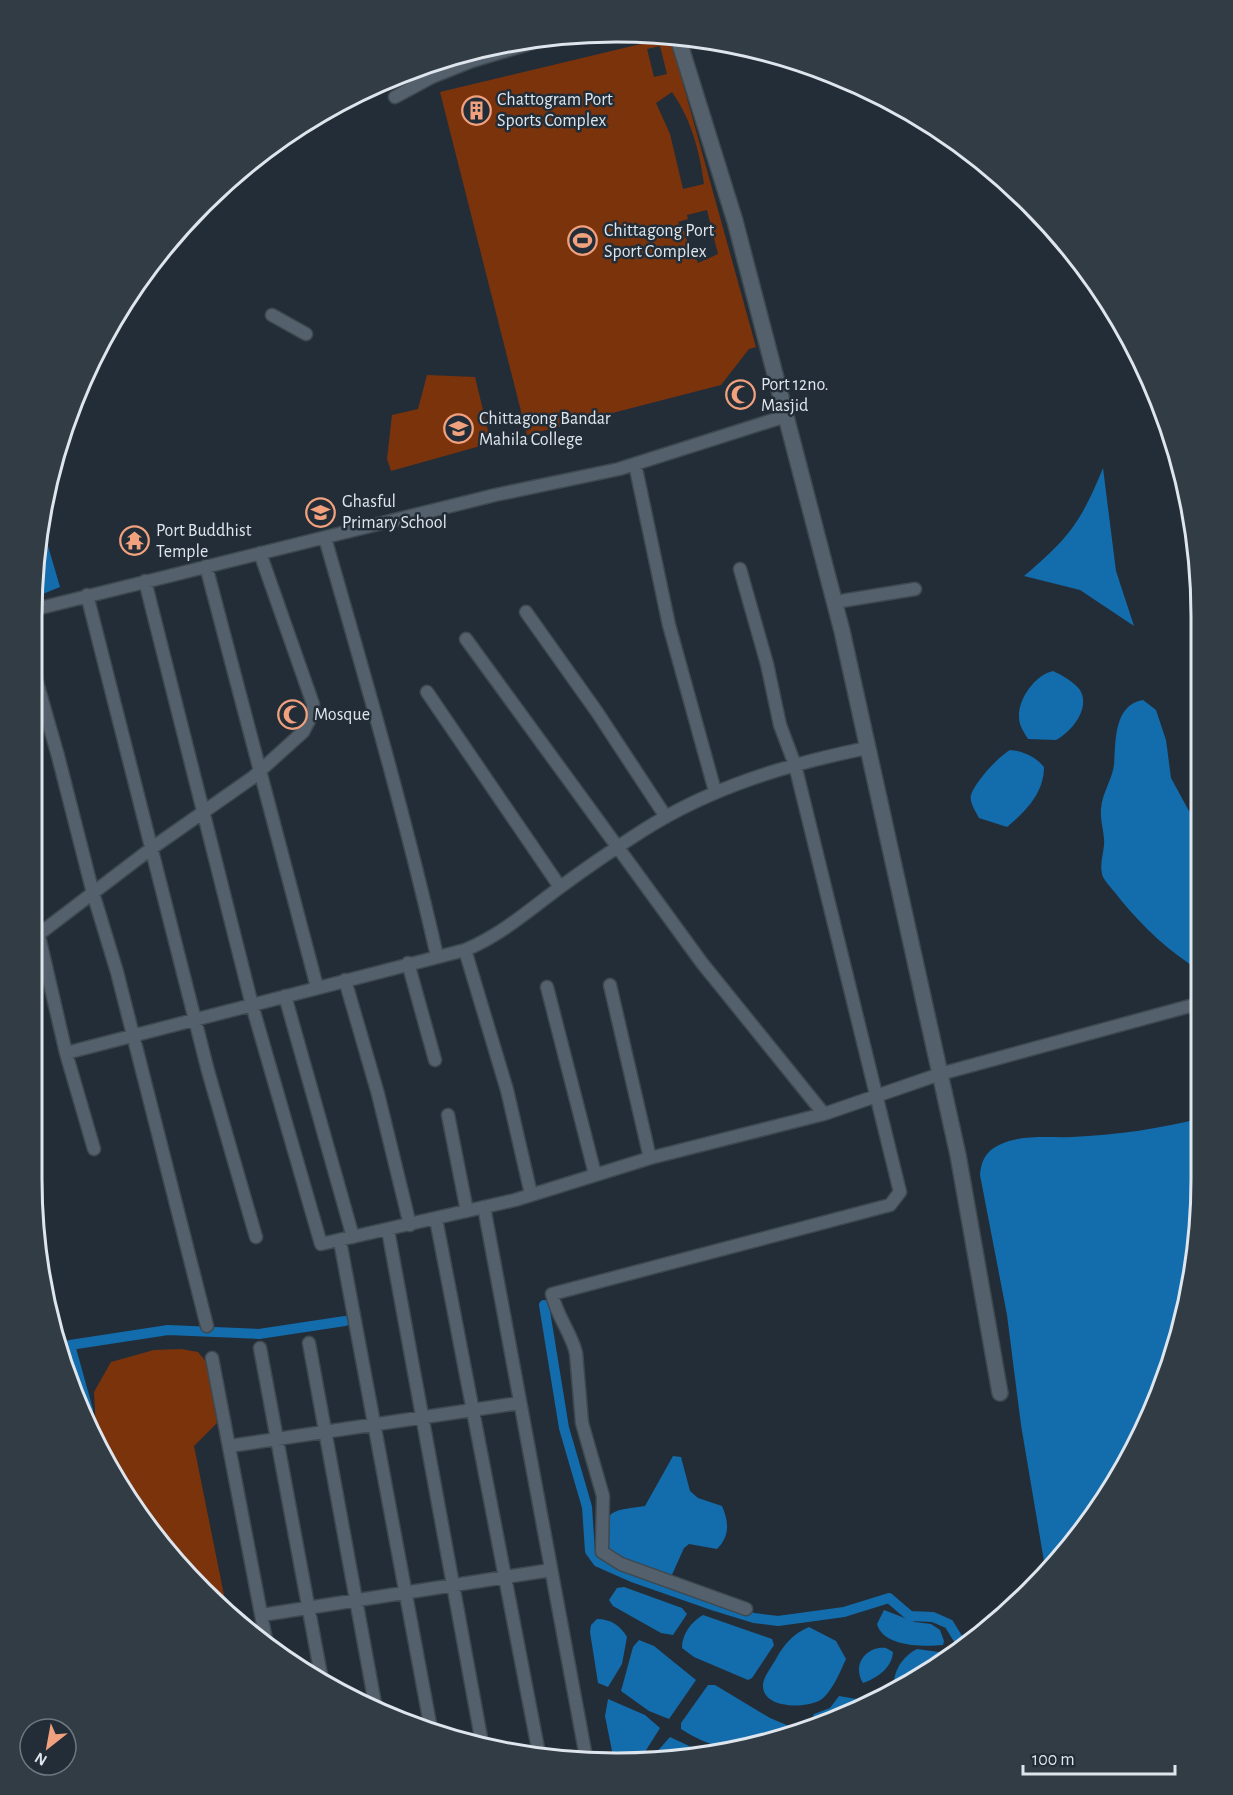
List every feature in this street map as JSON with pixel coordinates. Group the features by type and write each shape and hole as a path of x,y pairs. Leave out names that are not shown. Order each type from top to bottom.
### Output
{"street":[{"path":"680,46 735,221 835,602 958,1155 1000,1394"},
{"path":"395,97 461,65 482,58"},
{"path":"272,315 306,334"},
{"path":"42,607 484,498 635,464 786,416"},
{"path":"635,464 669,625 715,791"},
{"path":"325,538 370,690 414,857 437,956"},
{"path":"42,932 152,848 260,771 303,732 313,713 313,704 260,553"},
{"path":"206,566 317,987"},
{"path":"741,569 767,664 780,725 795,765 900,1192 890,1205 552,1294 556,1311 573,1342 576,1353 582,1423 603,1496 602,1552 621,1564 746,1609"},
{"path":"145,581 252,1005 321,1244 484,1207 650,1158 824,1114 940,1074 1191,1006"},
{"path":"835,602 915,589"},
{"path":"87,595 195,1020 256,1237"},
{"path":"526,612 603,721 666,817"},
{"path":"466,639 620,847 702,963 824,1114"},
{"path":"427,692 560,887"},
{"path":"42,700 93,893 117,972 207,1326"},
{"path":"66,1053 465,950 498,935 560,887 620,847 666,817 715,791 795,765 867,748"},
{"path":"42,947 66,1053 94,1149"},
{"path":"465,950 504,1080 531,1194"},
{"path":"408,963 435,1060"},
{"path":"345,980 378,1094 410,1225"},
{"path":"610,985 650,1158"},
{"path":"547,987 595,1174"},
{"path":"285,996 354,1238"},
{"path":"448,1115 467,1211"},
{"path":"484,1207 585,1752"},
{"path":"436,1219 538,1747"},
{"path":"388,1230 481,1736"},
{"path":"340,1240 430,1722"},
{"path":"309,1343 374,1699"},
{"path":"260,1348 320,1670"},
{"path":"212,1358 265,1632"},
{"path":"230,1446 519,1403"},
{"path":"262,1615 551,1570"}],"shaded area":[{"name":"Chittagong Port Sport Complex","path":"646,43 672,45 756,347 749,349 721,385 527,435 440,92","holes":["660,46 667,74 654,77 647,49","672,92 694,136 704,184 683,189 670,134 656,103","707,210 718,254 698,263 696,258 692,259 683,226 680,226 678,222 688,219 687,215"]},
{"path":"427,375 475,377 491,443 391,471 387,459 392,415 418,409"},
{"path":"181,1349 198,1352 207,1363 217,1423 194,1446 225,1598 185,1557 139,1498 119,1466 96,1420 94,1392 111,1362 154,1350"}],"water":[{"path":"1103,468 1116,571 1134,626 1080,590 1024,576 1052,551 1072,528 1088,502"},
{"path":"47,542 60,587 43,594"},
{"path":"1053,671 1068,679 1080,690 1083,697 1081,712 1073,726 1056,740 1028,739 1019,720 1021,703 1029,689 1040,677"},
{"path":"1143,700 1156,710 1166,740 1171,778 1191,815 1191,964 1168,948 1138,920 1105,880 1102,873 1104,841 1101,809 1103,797 1113,771 1118,726 1126,709 1133,703"},
{"path":"1010,750 1029,755 1044,767 1041,785 1033,801 1007,827 979,818 973,807 971,795 988,770"},
{"path":"1191,1120 1190,1216 1180,1291 1161,1363 1132,1433 1114,1466 1094,1498 1044,1561 1021,1425 1007,1315 980,1175 983,1161 994,1147 1016,1139 1121,1133"},
{"path":"673,1456 681,1457 690,1491 698,1498 722,1506 727,1529 717,1549 689,1544 684,1548 671,1577 628,1561 608,1550 607,1527 610,1515 615,1512 645,1506"},
{"path":"624,1587 682,1608 687,1614 673,1635 661,1633 613,1606 609,1600 617,1588"},
{"path":"884,1610 915,1622 931,1624 940,1630 943,1645 905,1644 887,1637 877,1624"},
{"path":"703,1615 772,1639 774,1645 752,1678 748,1680 694,1657 682,1648 688,1629"},
{"path":"597,1619 614,1624 627,1637 622,1664 608,1687 598,1683 590,1632 591,1625"},
{"path":"809,1627 836,1641 846,1659 833,1686 822,1699 797,1706 777,1703 764,1693 765,1678 786,1644"},
{"path":"639,1640 654,1646 696,1680 669,1719 649,1711 621,1691 633,1647"},
{"path":"886,1648 893,1652 887,1668 863,1683 859,1670 862,1658 872,1650"},
{"path":"917,1649 941,1652 894,1681 899,1666"},
{"path":"708,1685 715,1685 770,1718 789,1726 713,1745 681,1729 681,1723"},
{"path":"839,1696 858,1699 812,1719 814,1714 830,1708"},
{"path":"608,1699 645,1715 660,1728 645,1752 612,1753 605,1716"},
{"path":"670,1737 693,1748 691,1748 657,1752"}],"waterway":[{"path":"544,1305 564,1428 587,1507 590,1551 598,1562 632,1577 715,1606 754,1618 778,1621 844,1612 889,1598 910,1616 933,1617 949,1624 958,1640"},
{"path":"82,1387 70,1345 168,1330 259,1334 345,1321"}],"place":[{"name":"Chattogram Port Sports Complex","path":"476,110"},
{"name":"Chittagong Port Sport Complex","path":"583,241"},
{"name":"Port 12no. Masjid","path":"740,395"},
{"name":"Chittagong Bandar Mahila College","path":"458,429"},
{"name":"Ghasful Primary School","path":"321,512"},
{"name":"Port Buddhist Temple","path":"135,541"},
{"name":"Mosque","path":"293,715"}]}
